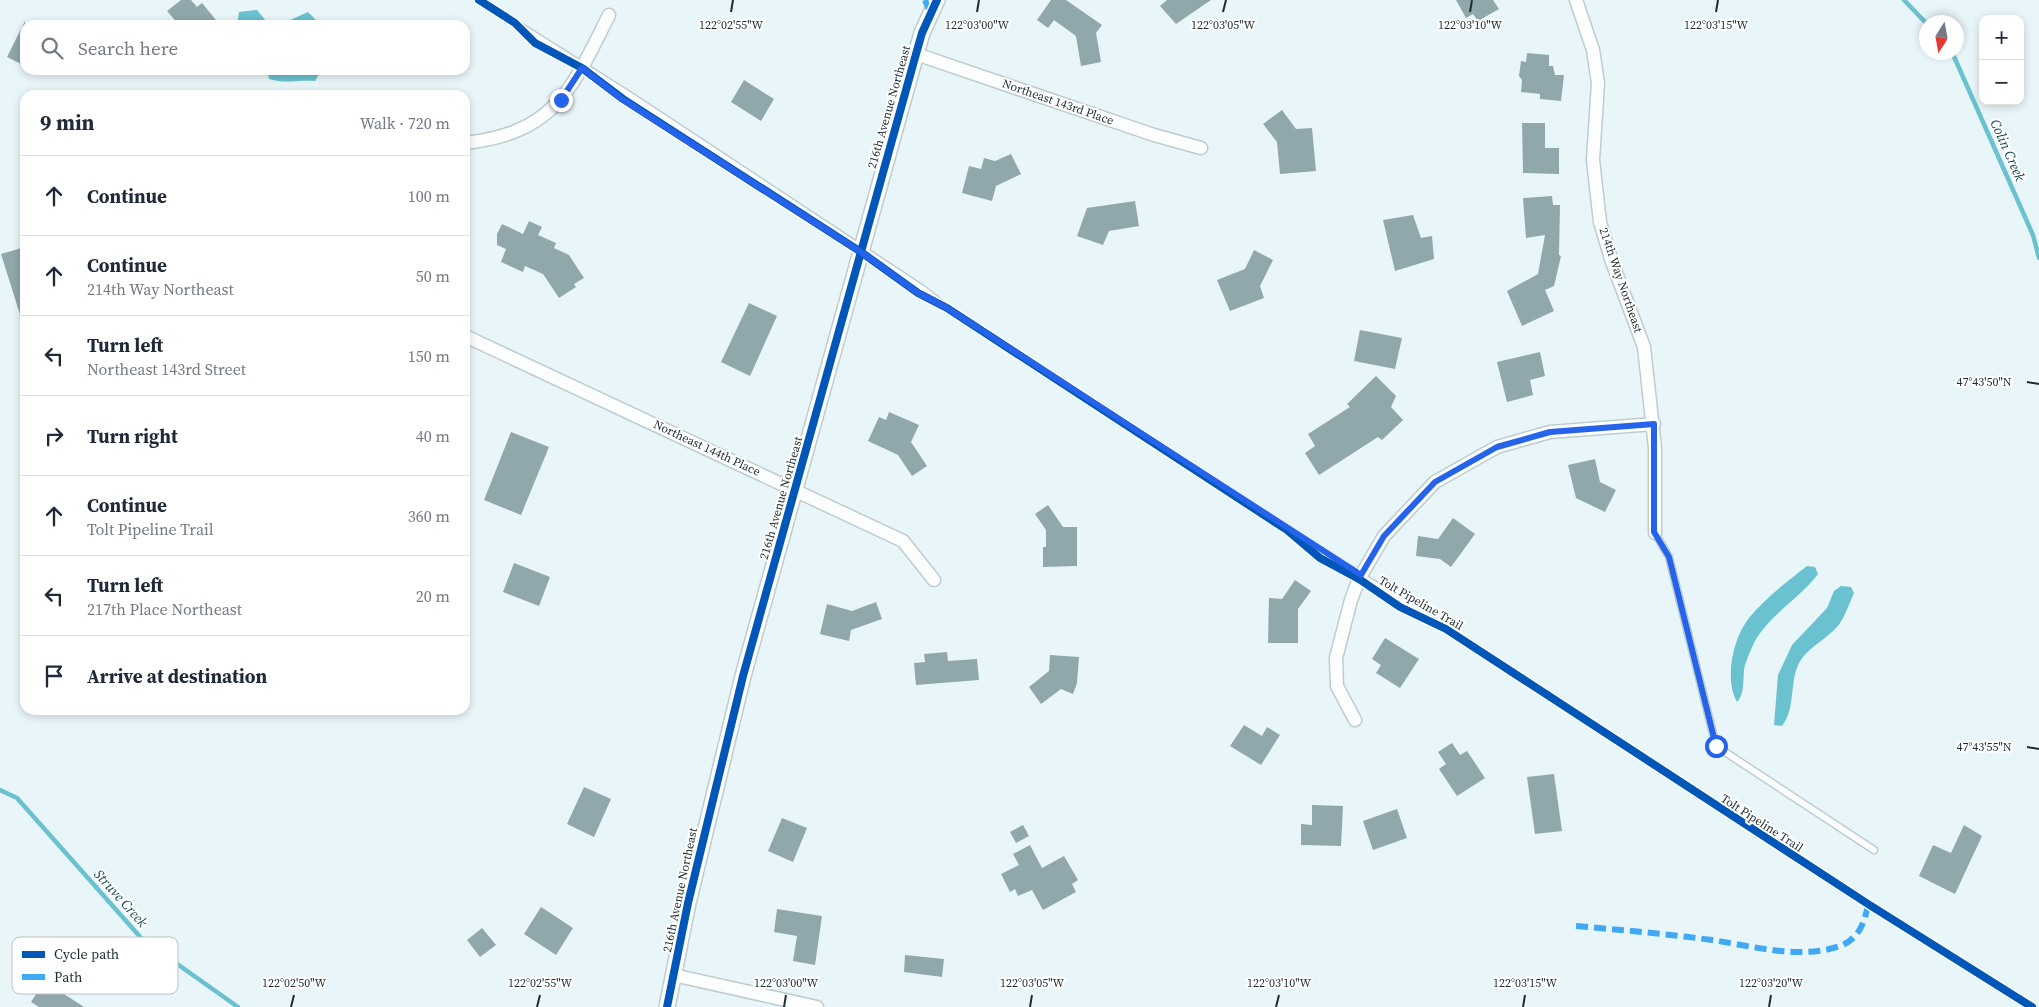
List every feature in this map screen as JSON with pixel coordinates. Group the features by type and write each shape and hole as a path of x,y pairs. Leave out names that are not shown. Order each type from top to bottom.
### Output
{"street":[{"name":"216th Avenue Northeast","path":"667,1007 725,743 916,54 922,33 937,0"},
{"name":"214th Way Northeast","path":"1576,0 1593,50 1598,83 1593,160 1600,222 1612,262 1644,347 1654,424 1654,532"},
{"path":"470,143 494,140 530,126 561,100 584,66 609,15"},
{"name":"Northeast 143rd Place","path":"916,54 1154,135 1201,148"},
{"name":"Northeast 144th Place","path":"470,338 903,541 934,580"},
{"path":"1355,720 1337,686 1336,658 1351,600 1361,575 1384,536 1435,482 1497,447 1550,432 1654,424"},
{"path":"673,975 817,1007"}],"lane":[{"path":"515,24 584,66 862,249 947,308"},
{"path":"1288,530 1446,630"},
{"path":"1654,532 1669,557 1716,746 1874,850"}],"water":[{"path":"257,10 265,20 238,20 239,12"},
{"path":"308,12 316,20 290,20"},
{"path":"268,75 318,75 315,81 286,82 269,79"},
{"path":"1807,566 1815,567 1818,574 1803,591 1770,621 1756,639 1745,665 1742,694 1737,702 1733,693 1731,671 1735,647 1743,626 1762,604"},
{"path":"1841,586 1851,587 1854,593 1844,616 1832,632 1811,648 1802,658 1796,671 1791,703 1786,719 1782,726 1774,725 1778,675 1792,645 1827,608 1834,591"}],"building":[{"path":"181,0 191,0 197,7 202,3 216,20 175,20 167,11"},
{"path":"1051,0 1066,0 1102,25 1096,33 1101,62 1081,66 1076,36 1054,20 1048,28 1037,20"},
{"path":"1167,0 1211,0 1176,24 1160,6"},
{"path":"1456,0 1493,0 1499,9 1478,21 1473,14 1466,18"},
{"path":"20,31 20,64 7,57"},
{"path":"1527,53 1549,55 1549,66 1553,66 1555,75 1564,75 1561,101 1540,99 1540,94 1521,92 1522,80 1519,76 1521,61 1526,62"},
{"path":"744,80 774,99 761,121 731,102"},
{"path":"1282,110 1296,129 1312,128 1316,171 1280,174 1277,142 1263,124"},
{"path":"1522,123 1545,123 1545,148 1559,148 1559,174 1523,173"},
{"path":"1011,154 1021,174 996,186 992,201 962,193 969,166 981,169 984,158 995,161"},
{"path":"1552,196 1553,205 1560,205 1559,255 1561,256 1554,286 1545,290 1554,311 1522,326 1507,291 1538,274 1545,235 1526,238 1523,198"},
{"path":"1135,201 1139,226 1109,231 1103,245 1077,236 1087,208"},
{"path":"1413,215 1421,238 1432,236 1434,259 1395,271 1383,220"},
{"path":"529,221 542,227 538,235 556,243 554,248 569,255 584,278 574,284 576,287 559,298 543,274 525,266 523,272 501,262 506,249 497,245 497,234 502,224 523,234"},
{"path":"20,248 20,315 1,254"},
{"path":"1254,250 1273,260 1260,286 1264,298 1230,311 1217,280 1245,269"},
{"path":"749,303 777,316 750,376 721,362"},
{"path":"1360,330 1402,338 1395,369 1354,361"},
{"path":"1540,352 1545,376 1530,380 1533,395 1507,402 1497,362"},
{"path":"1376,376 1396,396 1391,407 1403,420 1382,440 1378,437 1319,475 1305,453 1315,446 1308,434 1350,407 1347,404"},
{"path":"889,412 919,425 911,442 927,466 912,476 898,455 868,441 879,417 886,420"},
{"path":"511,432 549,447 521,515 484,500"},
{"path":"1595,459 1600,482 1616,490 1605,512 1576,498 1568,465"},
{"path":"1048,505 1063,527 1077,527 1077,566 1043,567 1043,547 1046,547 1046,530 1035,514"},
{"path":"1453,518 1475,534 1451,567 1440,559 1416,556 1418,536 1438,539"},
{"path":"514,563 550,577 539,606 503,592"},
{"path":"1295,580 1311,591 1298,609 1298,643 1268,643 1269,598 1282,599"},
{"path":"876,602 882,619 851,630 849,641 820,634 827,604 852,611"},
{"path":"1385,638 1419,659 1400,688 1376,673 1381,665 1372,659"},
{"path":"947,652 948,661 977,659 979,680 916,685 914,663 925,662 924,654"},
{"path":"1050,655 1079,657 1077,683 1073,694 1061,689 1041,704 1029,687 1049,671"},
{"path":"1244,725 1262,736 1267,727 1280,735 1261,765 1230,746"},
{"path":"1452,743 1460,755 1467,751 1485,778 1457,796 1439,769 1446,764 1438,752"},
{"path":"1554,774 1562,831 1535,834 1527,777"},
{"path":"584,787 611,799 594,837 567,824"},
{"path":"1312,805 1343,806 1341,846 1301,845 1301,824 1312,825"},
{"path":"1397,809 1407,838 1373,850 1363,821"},
{"path":"782,818 807,828 793,862 768,851"},
{"path":"1023,825 1029,836 1016,843 1010,832"},
{"path":"1964,825 1982,836 1955,894 1919,876 1933,845 1951,853"},
{"path":"1030,845 1042,868 1064,856 1078,880 1072,884 1076,892 1043,910 1032,890 1018,896 1015,889 1010,892 1001,874 1019,865 1013,854"},
{"path":"541,907 573,928 556,955 524,934"},
{"path":"777,909 822,916 815,965 793,961 797,936 774,932"},
{"path":"482,928 496,945 480,957 467,940"},
{"path":"905,955 944,959 942,977 904,972"},
{"path":"36,994 64,994 84,1007 39,1007 31,1002"}],"waterway":[{"name":"Colin Creek","path":"1904,0 1919,16"},
{"name":"Colin Creek","path":"1956,60 2033,235 2039,258"},
{"name":"Struve Creek","path":"0,790 17,798 140,937"},
{"name":"Struve Creek","path":"178,964 238,1007"}],"marked path":[{"path":"925,0 930,12"},
{"path":"1576,926 1712,940 1793,952 1809,952 1840,946 1852,939 1863,923 1868,904"}],"cycle path":[{"name":"Tolt Pipeline Trail","path":"479,0 515,23 535,43 582,68 623,99 861,252 918,293 947,308 1287,530 1320,558 1359,579 1400,607 1446,629 1868,904 2032,1007"},
{"path":"667,1007 688,903 743,676 922,33 937,0"}],"route":[{"path":"561,100 582,68 622,99 861,252 918,293 947,308 1288,530 1361,575 1384,536 1435,482 1497,447 1550,432 1654,424 1656,448 1654,532 1669,557 1716,746"}]}
